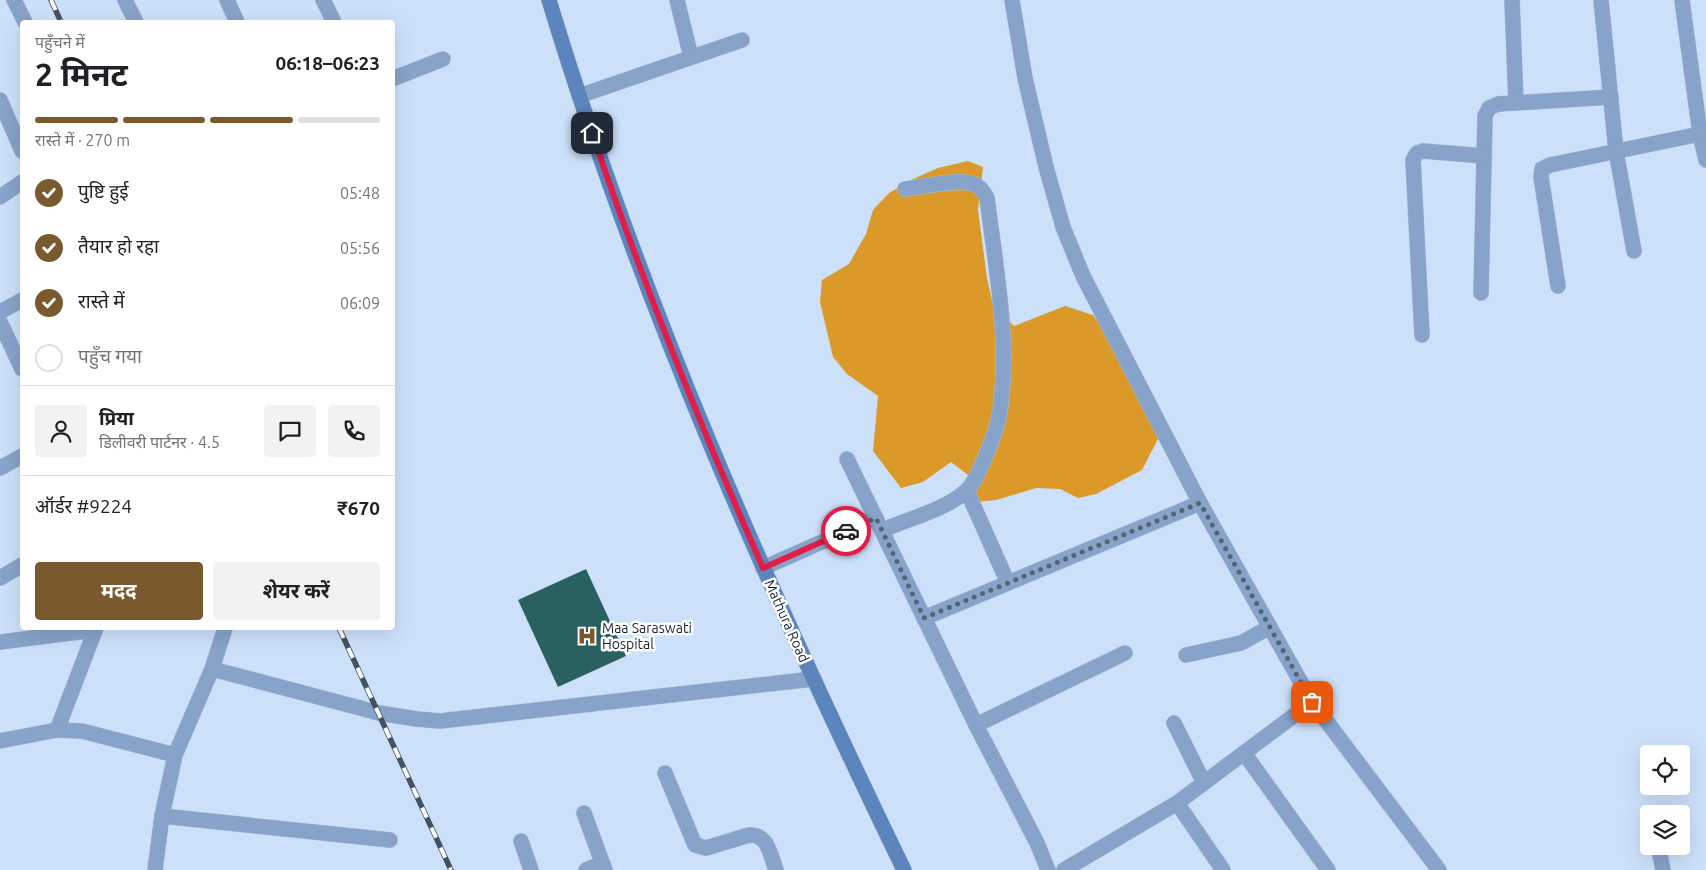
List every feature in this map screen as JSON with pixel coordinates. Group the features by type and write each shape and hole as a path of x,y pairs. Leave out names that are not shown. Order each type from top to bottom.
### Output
{"main road":[{"name":"Mathura Road","path":"549,0 579,96 640,272 683,381 812,679 904,870"}],"street":[{"path":"14,0 24,20"},
{"path":"125,0 135,20"},
{"path":"227,0 236,20"},
{"path":"323,0 333,20"},
{"path":"677,0 691,58"},
{"path":"1012,0 1025,78 1046,167 1063,227 1083,276 1200,503 1312,702 1439,870"},
{"path":"1512,0 1516,103"},
{"path":"1601,0 1616,151 1634,251"},
{"path":"1682,0 1700,134 1706,160"},
{"path":"579,96 742,40"},
{"path":"395,78 443,58"},
{"path":"1481,293 1484,116 1489,108 1498,104 1611,97"},
{"path":"0,100 20,146"},
{"path":"1558,286 1541,177 1542,169 1550,165 1700,134"},
{"path":"1422,335 1413,160 1417,153 1423,151 1484,156"},
{"path":"763,568 879,524 953,501 967,491 978,474 991,442 999,418 1002,318 987,198 982,189 973,184 959,182 905,189"},
{"path":"0,197 20,183"},
{"path":"0,312 20,301"},
{"path":"0,322 20,365"},
{"path":"0,468 20,457"},
{"path":"847,459 976,725 1037,843 1048,870"},
{"path":"967,491 1008,583"},
{"path":"924,618 1200,503"},
{"path":"0,578 20,565"},
{"path":"1186,655 1241,643 1270,627"},
{"path":"0,642 89,630"},
{"path":"57,730 96,630"},
{"path":"156,870 162,816 175,755 212,669 224,630"},
{"path":"976,725 1125,653"},
{"path":"212,669 379,713 417,720 440,721 812,679"},
{"path":"1064,870 1177,803 1312,702"},
{"path":"1174,723 1204,783"},
{"path":"0,741 57,730 82,731 175,755"},
{"path":"1244,753 1328,870"},
{"path":"665,774 695,845 706,848 748,835 756,835 762,837 767,844 776,870"},
{"path":"1177,803 1223,870"},
{"path":"584,813 605,868 593,867 586,870"},
{"path":"162,816 390,840"},
{"path":"521,841 531,870"},
{"path":"1660,855 1663,870"}],"shaded area":[{"path":"968,161 983,167 978,210 987,278 993,305 1014,326 1065,306 1093,315 1131,367 1158,439 1142,470 1096,494 1078,498 1060,489 1036,488 996,500 975,502 972,478 951,462 923,482 901,488 873,451 878,396 847,374 833,357 820,302 822,280 849,264 866,234 873,210 889,193 911,180 938,168"}],"building":[{"path":"586,569 626,656 558,687 518,600"}],"railway":[{"path":"51,0 60,20"},
{"path":"340,630 451,870"}],"way so far":[{"path":"846,531 876,518 924,618 1200,503 1312,702"}],"place":[{"name":"Maa Saraswati Hospital","path":"587,636"}],"route":[{"path":"592,133 640,272 673,356 763,568 846,531"}]}
